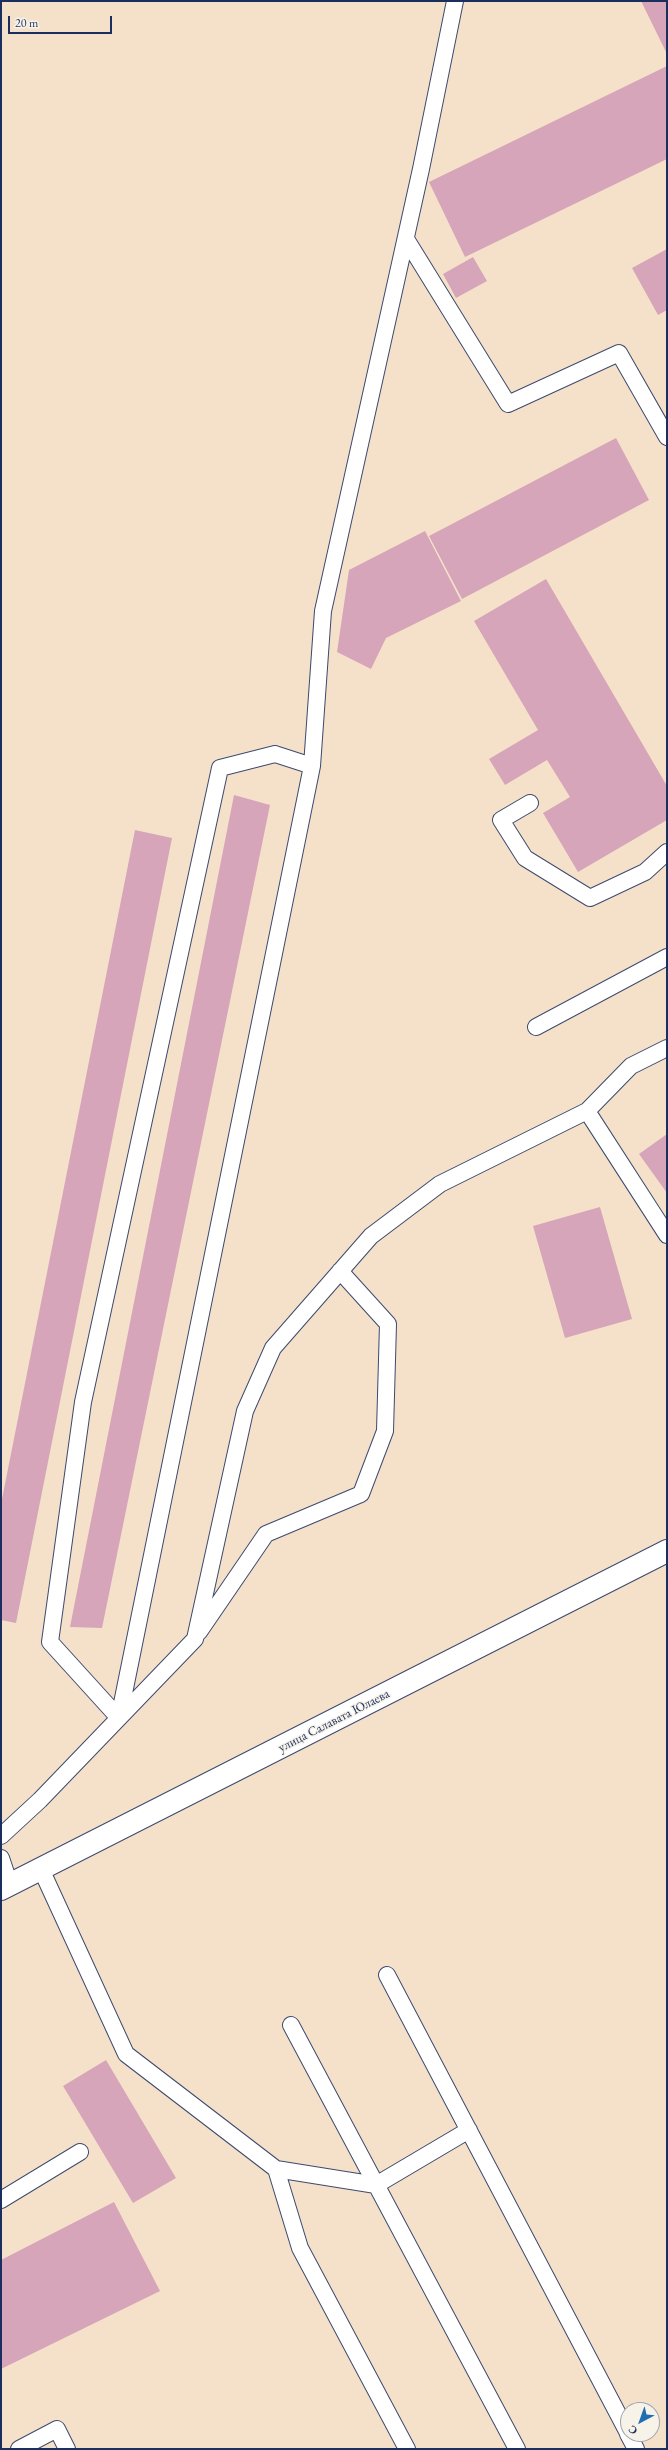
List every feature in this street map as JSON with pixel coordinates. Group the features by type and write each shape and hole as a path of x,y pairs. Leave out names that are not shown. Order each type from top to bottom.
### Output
{"street":[{"name":"улица Салавата Юлаева","path":"5,1887 667,1551"}],"lane":[{"path":"119,1718 312,766 323,611 406,239 454,1"},
{"path":"406,239 508,404 619,353 667,437"},
{"path":"119,1718 50,1642 83,1402 220,768 274,754 312,766"},
{"path":"530,803 501,820 525,858 590,898 646,872 667,852"},
{"path":"536,1028 667,957"},
{"path":"195,1639 245,1412 273,1348 371,1236 440,1184 587,1111 631,1066 667,1048"},
{"path":"587,1111 667,1235"},
{"path":"1,1836 40,1800 195,1639 266,1534 361,1494 385,1431 388,1324 340,1271"},
{"path":"1,1858 5,1887"},
{"path":"41,1869 126,2054 276,2169 376,2185 469,2130"},
{"path":"387,1975 620,2419"},
{"path":"291,2025 517,2449"},
{"path":"1,2200 80,2152"},
{"path":"276,2169 300,2248 406,2449"},
{"path":"19,2449 57,2429 67,2449"}],"building":[{"path":"641,1 667,1 667,54"},
{"path":"667,66 667,159 465,257 429,182"},
{"path":"667,249 667,310 658,315 632,268"},
{"path":"473,257 487,281 456,298 443,274"},
{"path":"616,438 649,500 462,599 429,536"},
{"path":"425,531 461,601 386,638 371,669 337,652 349,570"},
{"path":"546,579 667,786 667,820 578,872 543,813 570,797 547,760 505,785 489,759 538,730 474,621"},
{"path":"234,795 270,805 102,1628 70,1627"},
{"path":"135,830 172,838 16,1623 1,1620 1,1504"},
{"path":"667,1134 667,1193 639,1154"},
{"path":"600,1207 632,1319 565,1338 533,1226"},
{"path":"106,2060 176,2178 133,2203 63,2086"},
{"path":"114,2202 160,2291 1,2369 1,2260"}]}
